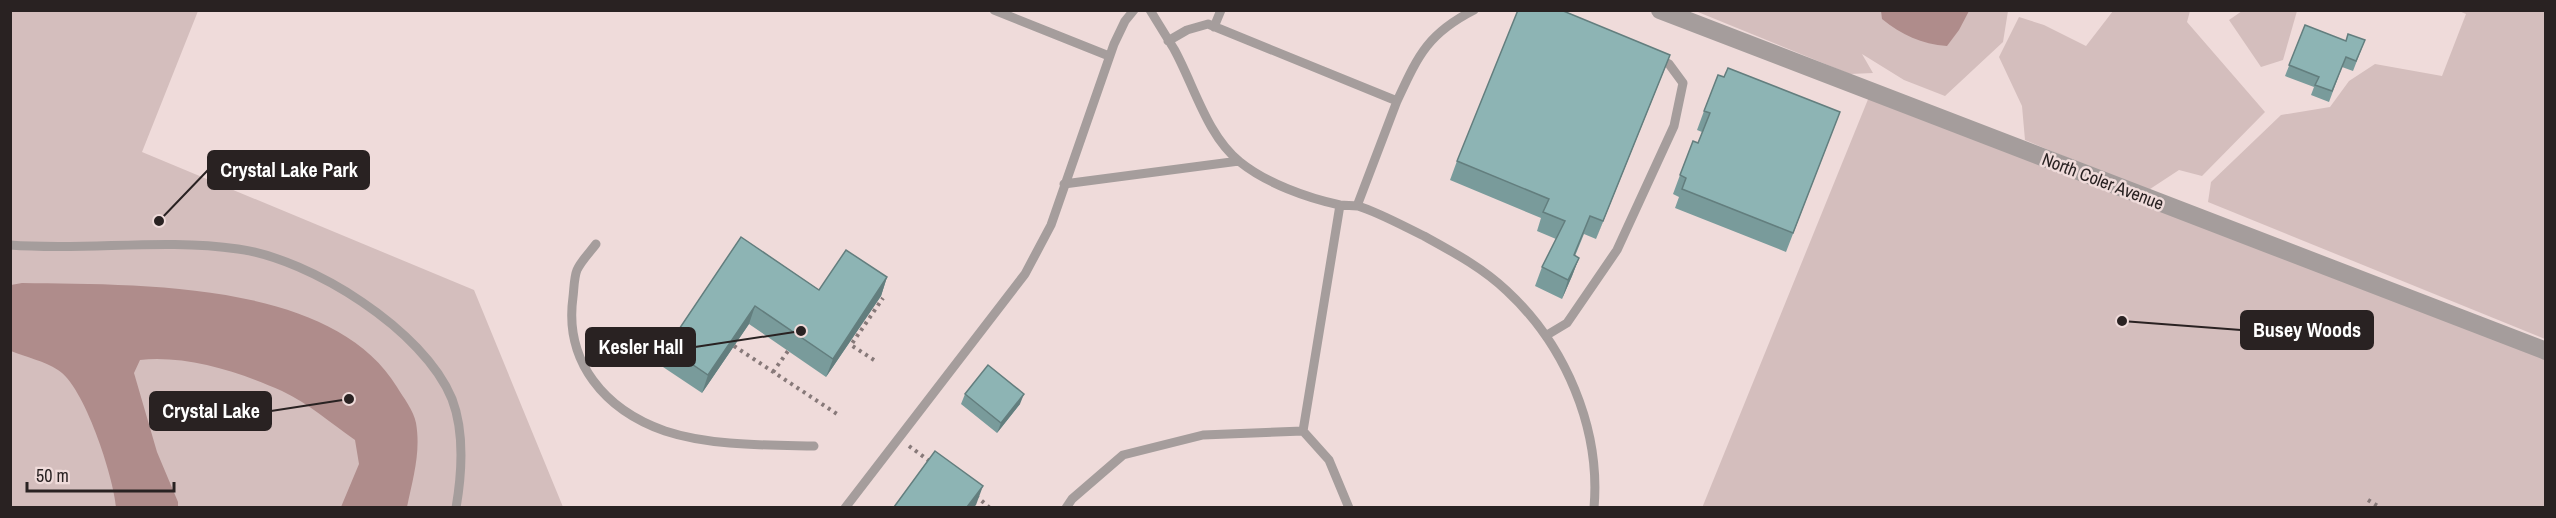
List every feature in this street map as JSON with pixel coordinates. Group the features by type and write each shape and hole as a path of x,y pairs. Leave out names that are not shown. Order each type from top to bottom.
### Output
{"street":[{"name":"North Coler Avenue","path":"1660,10 2546,351"}],"lane":[{"path":"994,10 1108,57"},
{"path":"845,507 1025,274 1051,225 1108,57 1125,21 1134,10"},
{"path":"1150,10 1214,130 1239,161 1258,174 1289,188 1340,205 1357,206 1406,227 1482,271 1507,291 1547,335 1572,384 1588,429 1593,459 1594,507"},
{"path":"1215,27 1221,10"},
{"path":"1357,206 1397,101 1419,54 1432,37 1474,10"},
{"path":"1168,40 1187,30 1208,24 1397,101"},
{"path":"1547,335 1568,323 1617,250 1674,126 1683,83 1669,64 1652,55"},
{"path":"1064,184 1239,161"},
{"path":"1303,431 1340,205"},
{"path":"10,246 168,243 242,249 272,257 351,296 384,319 416,347 438,374 451,397 457,413 461,445 461,482 456,507"},
{"path":"596,244 577,270 571,332 582,364 612,401 635,418 666,431 743,445 814,446"},
{"path":"1066,507 1072,499 1123,455 1203,435 1303,431"},
{"path":"1303,431 1329,460 1349,507"}],"path":[{"path":"874,360 851,345 883,298"},
{"path":"734,346 837,414"},
{"path":"773,372 788,351"},
{"path":"899,438 935,466"},
{"path":"972,494 990,507"},
{"path":"2368,500 2381,507"}],"shaded area":[{"path":"1693,10 2008,11 2003,42 1945,96 1904,80 1862,54 1873,73 1850,74"},
{"path":"1881,10 1969,11 1947,46 1920,41 1904,34 1882,19"},
{"path":"10,11 198,11 142,152 474,290 563,507 11,507"},
{"path":"2113,11 2190,11 2187,22 2265,112 2202,176 2179,170 2147,191 2025,140 2022,106 1999,57 2019,17 2044,25 2086,46"},
{"path":"2242,11 2297,11 2283,60 2261,67 2229,20"},
{"path":"2459,11 2545,11 2545,339 2208,202 2211,182 2281,115 2330,107 2349,81 2375,64 2442,76 2466,14"},
{"path":"1871,92 2545,351 2545,507 1702,508"},
{"path":"22,283 172,288 227,295 279,307 327,325 367,352 397,387 413,414 416,423 417,455 407,507 341,507 359,464 355,440 301,401 266,384 212,366 158,359 140,360 134,373 157,452 178,507 116,507 110,475 96,433 78,394 68,379 58,370 11,351 11,285"}],"building":[{"path":"1518,10 1561,10 1670,55 1603,221 1590,216 1574,255 1579,258 1568,280 1542,267 1565,221 1543,212 1549,199 1457,161"},
{"path":"2305,25 2346,41 2348,34 2365,40 2356,61 2346,57 2332,91 2315,85 2319,77 2289,65"},
{"path":"1728,68 1840,112 1793,233 1682,189 1686,178 1680,175 1693,141 1698,143 1710,113 1704,111 1718,75 1724,77"},
{"path":"741,237 819,290 846,250 887,277 833,359 755,306 708,375 667,347"},
{"path":"988,365 1024,394 1001,423 965,394"},
{"path":"935,451 983,486 967,507 894,507"}],"place":[{"name":"Crystal Lake Park","path":"159,221"},
{"name":"Busey Woods","path":"2122,321"},
{"name":"Kesler Hall","path":"801,331"},
{"name":"Crystal Lake","path":"349,399"}]}
